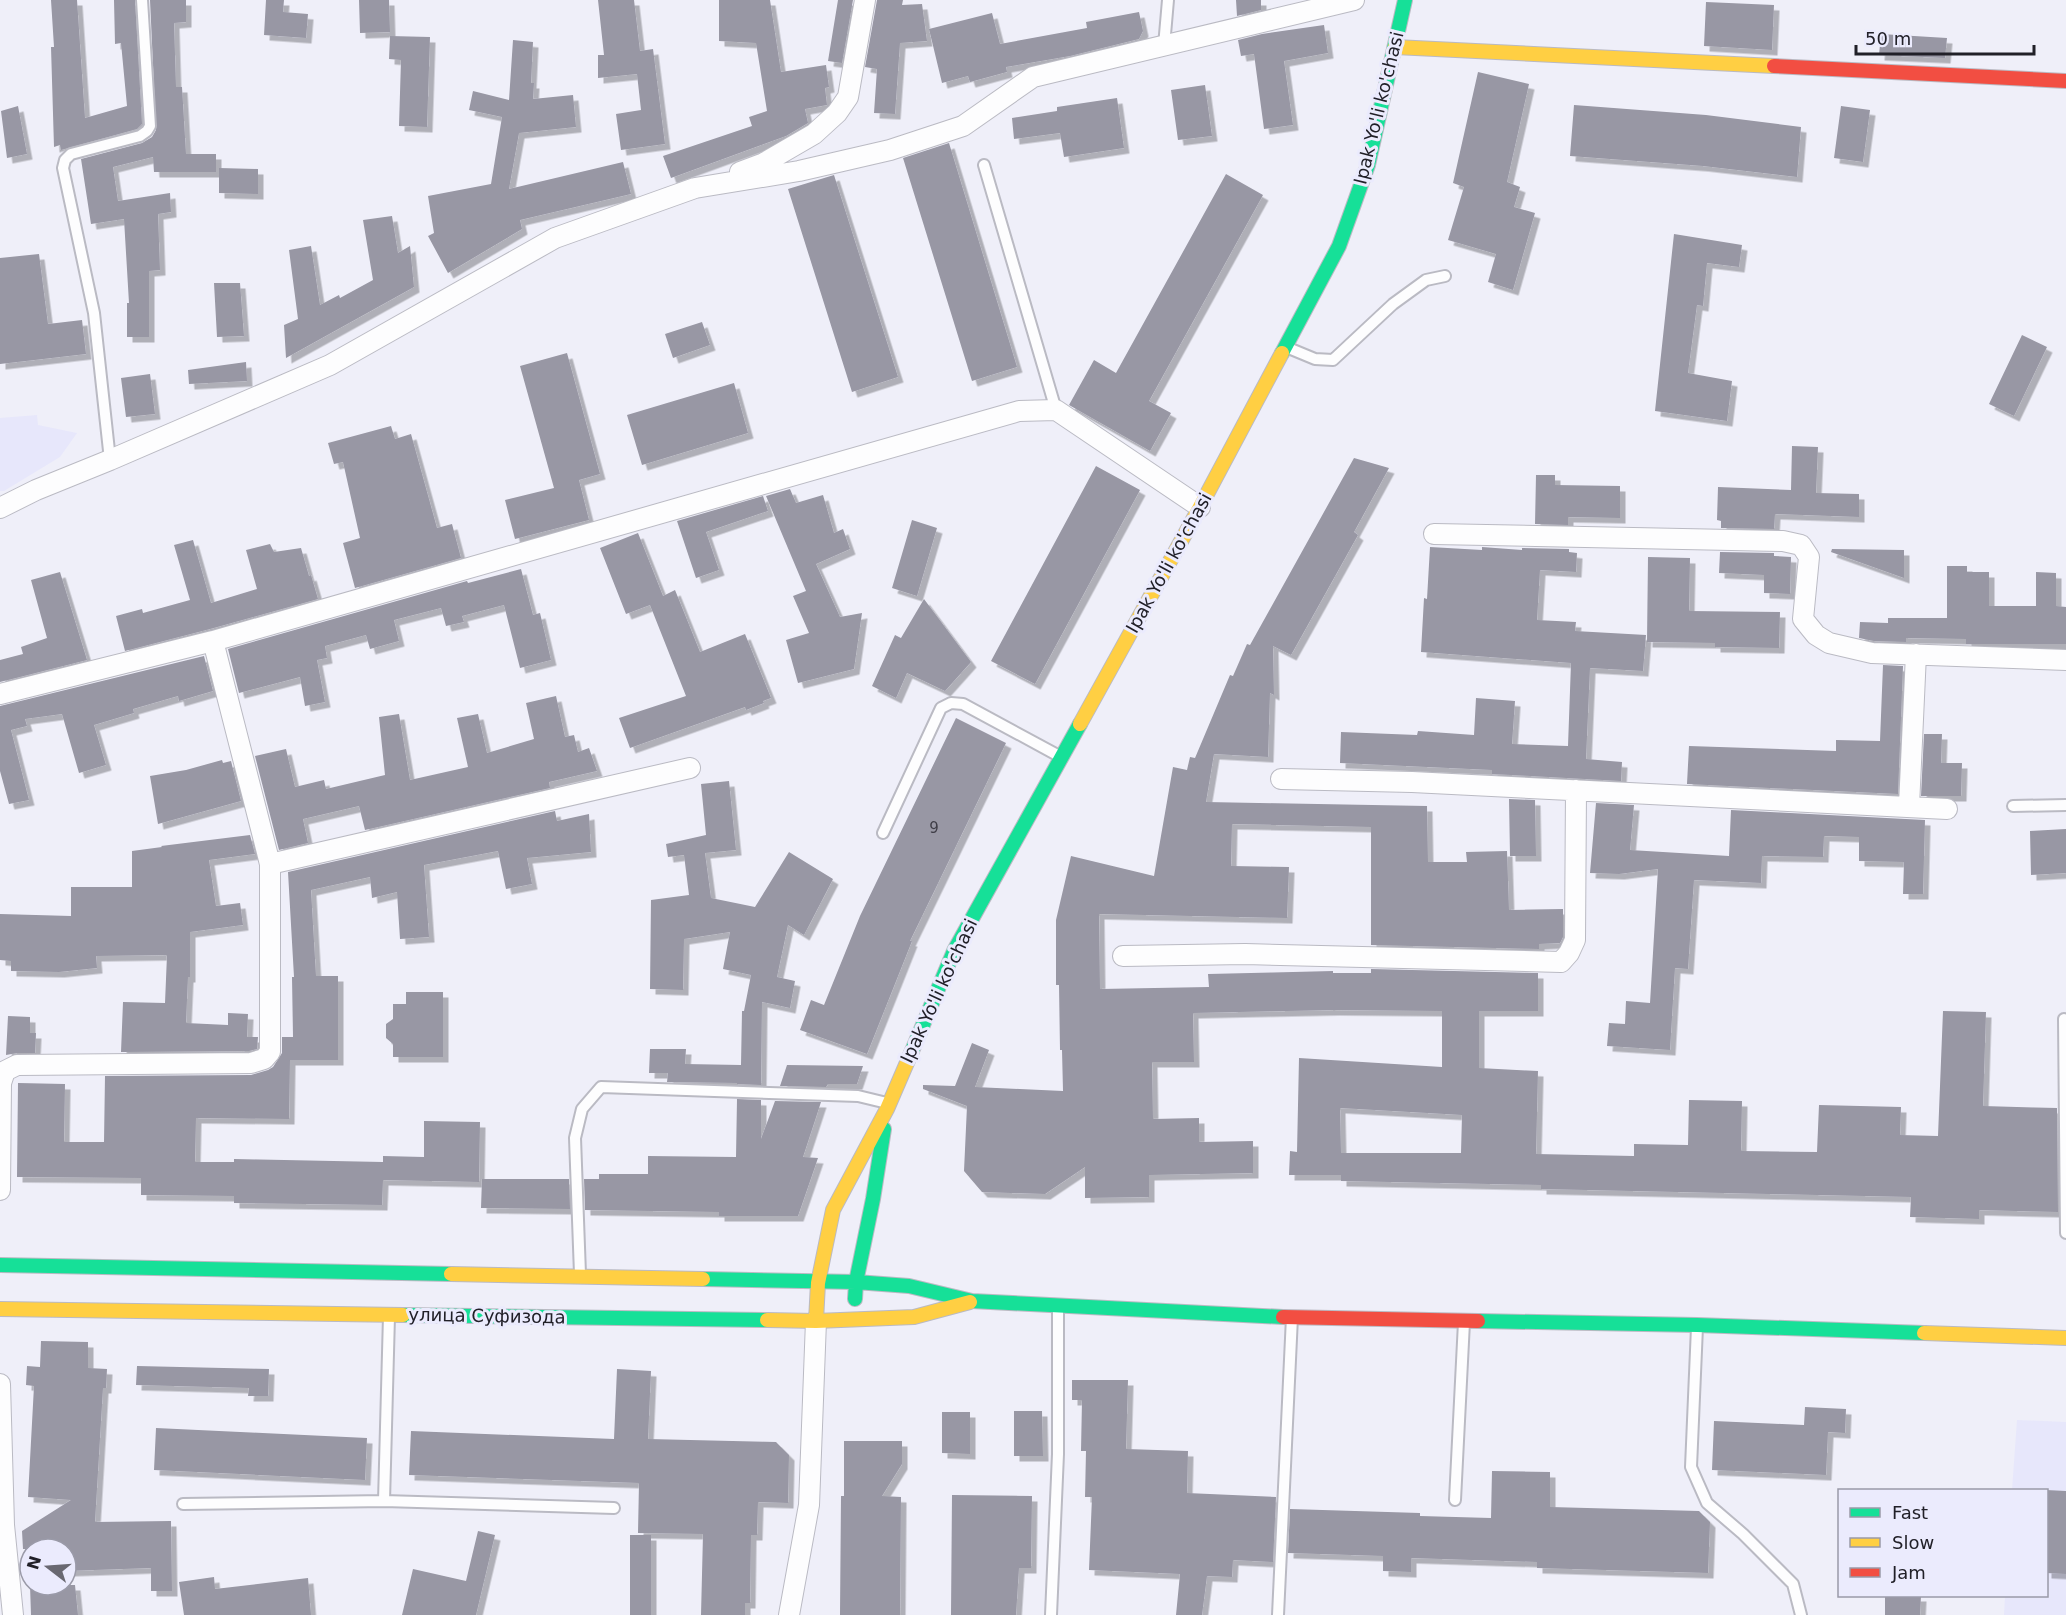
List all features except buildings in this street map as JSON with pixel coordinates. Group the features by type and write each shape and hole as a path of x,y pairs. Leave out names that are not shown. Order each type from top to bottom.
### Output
{"main road":[{"name":"Ipak Yo'li ko'chasi","path":"816,1321 818,1283 833,1210 888,1106 954,951 1200,507 1339,246 1368,165 1405,0"},
{"path":"1395,47 2066,81"},
{"name":"Ipak Yo'li ko'chasi","path":"853,1320 856,1282 873,1199 888,1106"},
{"path":"0,1265 856,1282 909,1286 972,1301 1292,1317 1697,1325 2066,1338"},
{"name":"улица Суфизода","path":"0,1309 816,1321 914,1317 972,1301"}],"street":[{"path":"0,508 36,490 330,364 555,238 764,163 814,134 837,113 848,97 865,0"},
{"path":"695,188 799,171 890,150 963,126 1033,77 1354,0"},
{"path":"0,694 213,641 1019,411 1056,410 1200,507"},
{"path":"1434,534 1783,541 1801,544 1809,556 1803,619 1816,635 1829,643 1872,653 2066,660"},
{"path":"0,1190 2,1083 5,1071 17,1065 250,1063 264,1059 270,1052 270,864 213,641"},
{"path":"1909,806 1916,654"},
{"path":"270,864 690,768"},
{"path":"1281,779 1412,782 1947,809"},
{"path":"1123,956 1245,954 1561,962 1569,953 1575,940 1576,790"},
{"path":"789,1615 809,1505 816,1321"},
{"path":"0,1384 4,1525 13,1615"}],"lane":[{"path":"110,460 94,313 63,168 65,160 72,154 140,136 150,126 142,0"},
{"path":"1164,46 1168,0"},
{"path":"984,165 1056,410"},
{"path":"1286,346 1315,359 1333,360 1393,304 1426,280 1445,276"},
{"path":"883,833 941,708 951,703 963,704 1061,757"},
{"path":"2013,806 2066,806"},
{"path":"2064,1019 2066,1233"},
{"path":"580,1278 575,1138 582,1109 601,1087 858,1096 888,1106"},
{"path":"1051,1615 1058,1454 1058,1305"},
{"path":"384,1501 389,1314"},
{"path":"1278,1615 1292,1317"},
{"path":"1455,1500 1464,1321"},
{"path":"1697,1325 1692,1467 1707,1503 1743,1534 1793,1584 1801,1615"},
{"path":"183,1504 384,1501 614,1508"}],"shaded area":[{"path":"37,415 38,425 77,433 60,457 4,491 0,491 0,418"},
{"path":"2017,1420 2066,1422 2066,1615 2004,1615 2005,1597 2048,1597 2048,1489 2012,1489"}],"traffic: fast":[{"path":"1282,353 1339,246 1368,165 1405,0"},
{"path":"912,1051 954,951 1080,724"},
{"path":"855,1299 856,1282 884,1129"},
{"path":"0,1265 451,1274"},
{"path":"703,1279 856,1282 909,1286 972,1301 1283,1317"},
{"path":"403,1315 767,1320"},
{"path":"1478,1321 1697,1325 1924,1333"}],"traffic: slow":[{"path":"1395,47 1774,66"},
{"path":"1080,724 1282,353"},
{"path":"816,1321 818,1283 833,1210 887,1109 912,1051"},
{"path":"451,1274 703,1279"},
{"path":"767,1320 816,1321 914,1317 970,1302"},
{"path":"0,1309 403,1315"},
{"path":"1924,1333 2066,1338"}],"traffic: jam":[{"path":"1774,66 2066,81"},
{"path":"1283,1317 1478,1321"}]}
